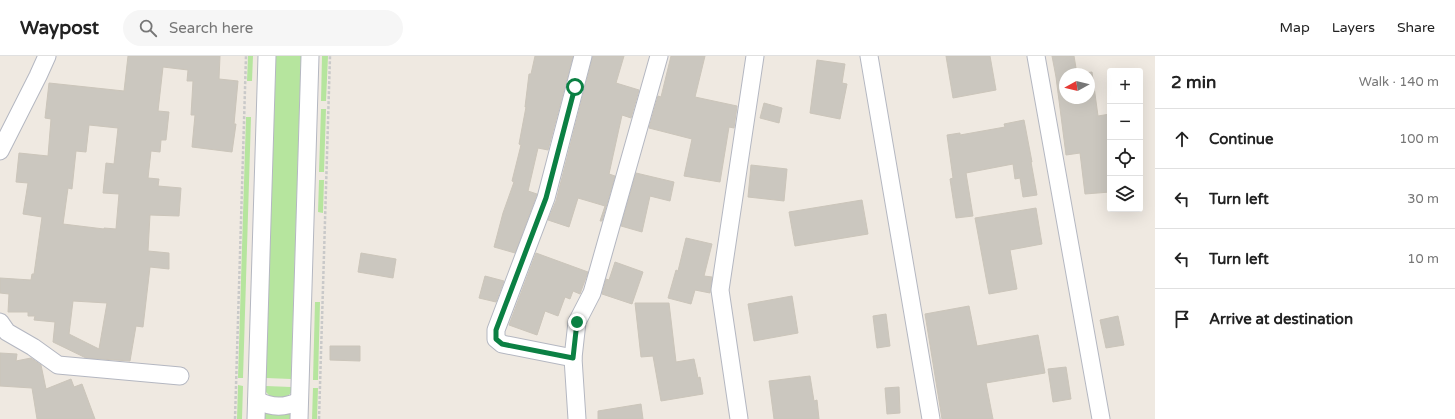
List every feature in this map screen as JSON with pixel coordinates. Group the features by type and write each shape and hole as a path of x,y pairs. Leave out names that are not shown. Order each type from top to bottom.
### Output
{"street":[{"path":"0,151 47,56"},
{"path":"256,419 267,56"},
{"path":"299,419 310,56"},
{"path":"573,358 502,344 496,339 496,330 546,198 583,56"},
{"path":"577,419 573,358 577,322 592,293 659,56"},
{"path":"739,419 720,290 754,56"},
{"path":"869,56 930,419"},
{"path":"1036,56 1101,419"},
{"path":"0,322 7,332 58,365 180,376"},
{"path":"257,400 263,404 278,407 299,401"}],"path":[{"path":"235,419 246,56"},
{"path":"319,419 330,56"}],"green space":[{"path":"248,56 253,56 252,81 247,81"},
{"path":"276,56 301,56 291,379 266,378"},
{"path":"322,56 328,56 326,101 321,101"},
{"path":"321,109 326,109 324,172 319,172"},
{"path":"246,117 251,117 243,378 238,378"},
{"path":"319,180 324,180 323,213 318,212"},
{"path":"315,302 320,302 318,380 313,380"},
{"path":"238,385 243,386 242,419 237,419"},
{"path":"266,386 291,387 291,393 288,396 278,399 272,397 266,392"},
{"path":"313,388 318,388 317,419 312,419"},
{"path":"265,412 290,413 290,419 265,419"}],"building":[{"path":"128,56 220,56 219,79 238,81 234,124 236,124 232,152 192,147 195,115 191,115 193,81 187,81 188,70 163,67 158,111 169,112 166,140 161,140 160,152 151,151 148,178 159,179 158,186 181,188 179,216 150,215 148,251 169,253 169,269 150,267 143,327 136,326 130,361 86,358 53,342 55,322 34,320 35,316 28,316 28,312 8,312 9,294 0,293 0,278 31,280 32,274 34,274 42,217 23,214 28,183 16,182 19,153 48,156 51,119 45,118 49,83 124,91","holes":["89,125 118,128 114,164 106,163 103,193 119,194 116,229 63,224 68,188 72,189 76,151 86,152","73,301 107,303 99,349 69,334"]},
{"path":"535,56 573,56 548,150 538,148 528,191 537,194 515,253 494,247 503,213 514,182 512,181 521,145 519,144 526,107 529,74 531,74"},
{"path":"593,56 624,56 616,83 639,90 631,118 622,115 609,174 615,176 602,221 600,221 605,206 578,198 569,227 548,220 556,201"},
{"path":"671,56 705,56 695,97 737,106 734,128 729,127 720,182 684,176 692,139 649,128 658,96 661,97"},
{"path":"946,56 990,56 996,90 953,98"},
{"path":"1052,56 1074,56 1076,68 1059,68 1059,100"},
{"path":"817,60 845,64 842,83 847,84 840,119 810,113"},
{"path":"1095,94 1098,116 1107,114 1107,192 1085,194 1080,153 1066,155 1059,104 1095,104"},
{"path":"764,103 782,108 779,123 760,118"},
{"path":"1024,120 1037,195 1023,197 1020,178 1015,179 1013,164 966,173 973,216 956,218 950,179 953,178 947,135 960,133 960,135 1005,127 1004,124"},
{"path":"751,165 787,169 784,201 748,197"},
{"path":"636,173 674,182 670,201 650,196 642,232 621,226"},
{"path":"862,200 868,234 795,246 789,212"},
{"path":"1036,208 1042,244 1010,250 1017,289 989,294 975,218"},
{"path":"686,238 712,244 704,276 712,277 710,293 695,290 691,304 668,298 676,270 678,271"},
{"path":"361,253 396,259 393,278 358,272"},
{"path":"536,253 588,272 580,294 573,291 570,299 565,297 558,316 545,311 537,335 509,325"},
{"path":"615,262 643,272 632,304 602,294 606,279 609,280"},
{"path":"485,276 504,281 496,302 479,298"},
{"path":"792,296 798,333 754,341 748,304"},
{"path":"635,303 669,303 676,362 694,359 698,378 700,377 703,394 661,401 653,356 641,357"},
{"path":"969,306 977,346 1038,335 1045,373 986,383 993,419 942,419 925,314"},
{"path":"886,314 890,346 877,348 873,316"},
{"path":"1118,316 1124,345 1106,348 1100,320"},
{"path":"330,346 360,346 360,361 330,360"},
{"path":"0,353 17,354 16,361 31,358 41,365 46,389 71,379 74,387 82,384 95,419 37,419 32,388 0,386"},
{"path":"1066,367 1071,399 1053,402 1048,369"},
{"path":"810,376 814,401 817,400 819,419 774,419 769,381"},
{"path":"899,387 900,413 887,414 885,388"},
{"path":"641,404 643,419 598,419 598,411"}],"route":[{"path":"575,87 546,198 496,330 496,339 502,344 573,358 577,322"}]}
